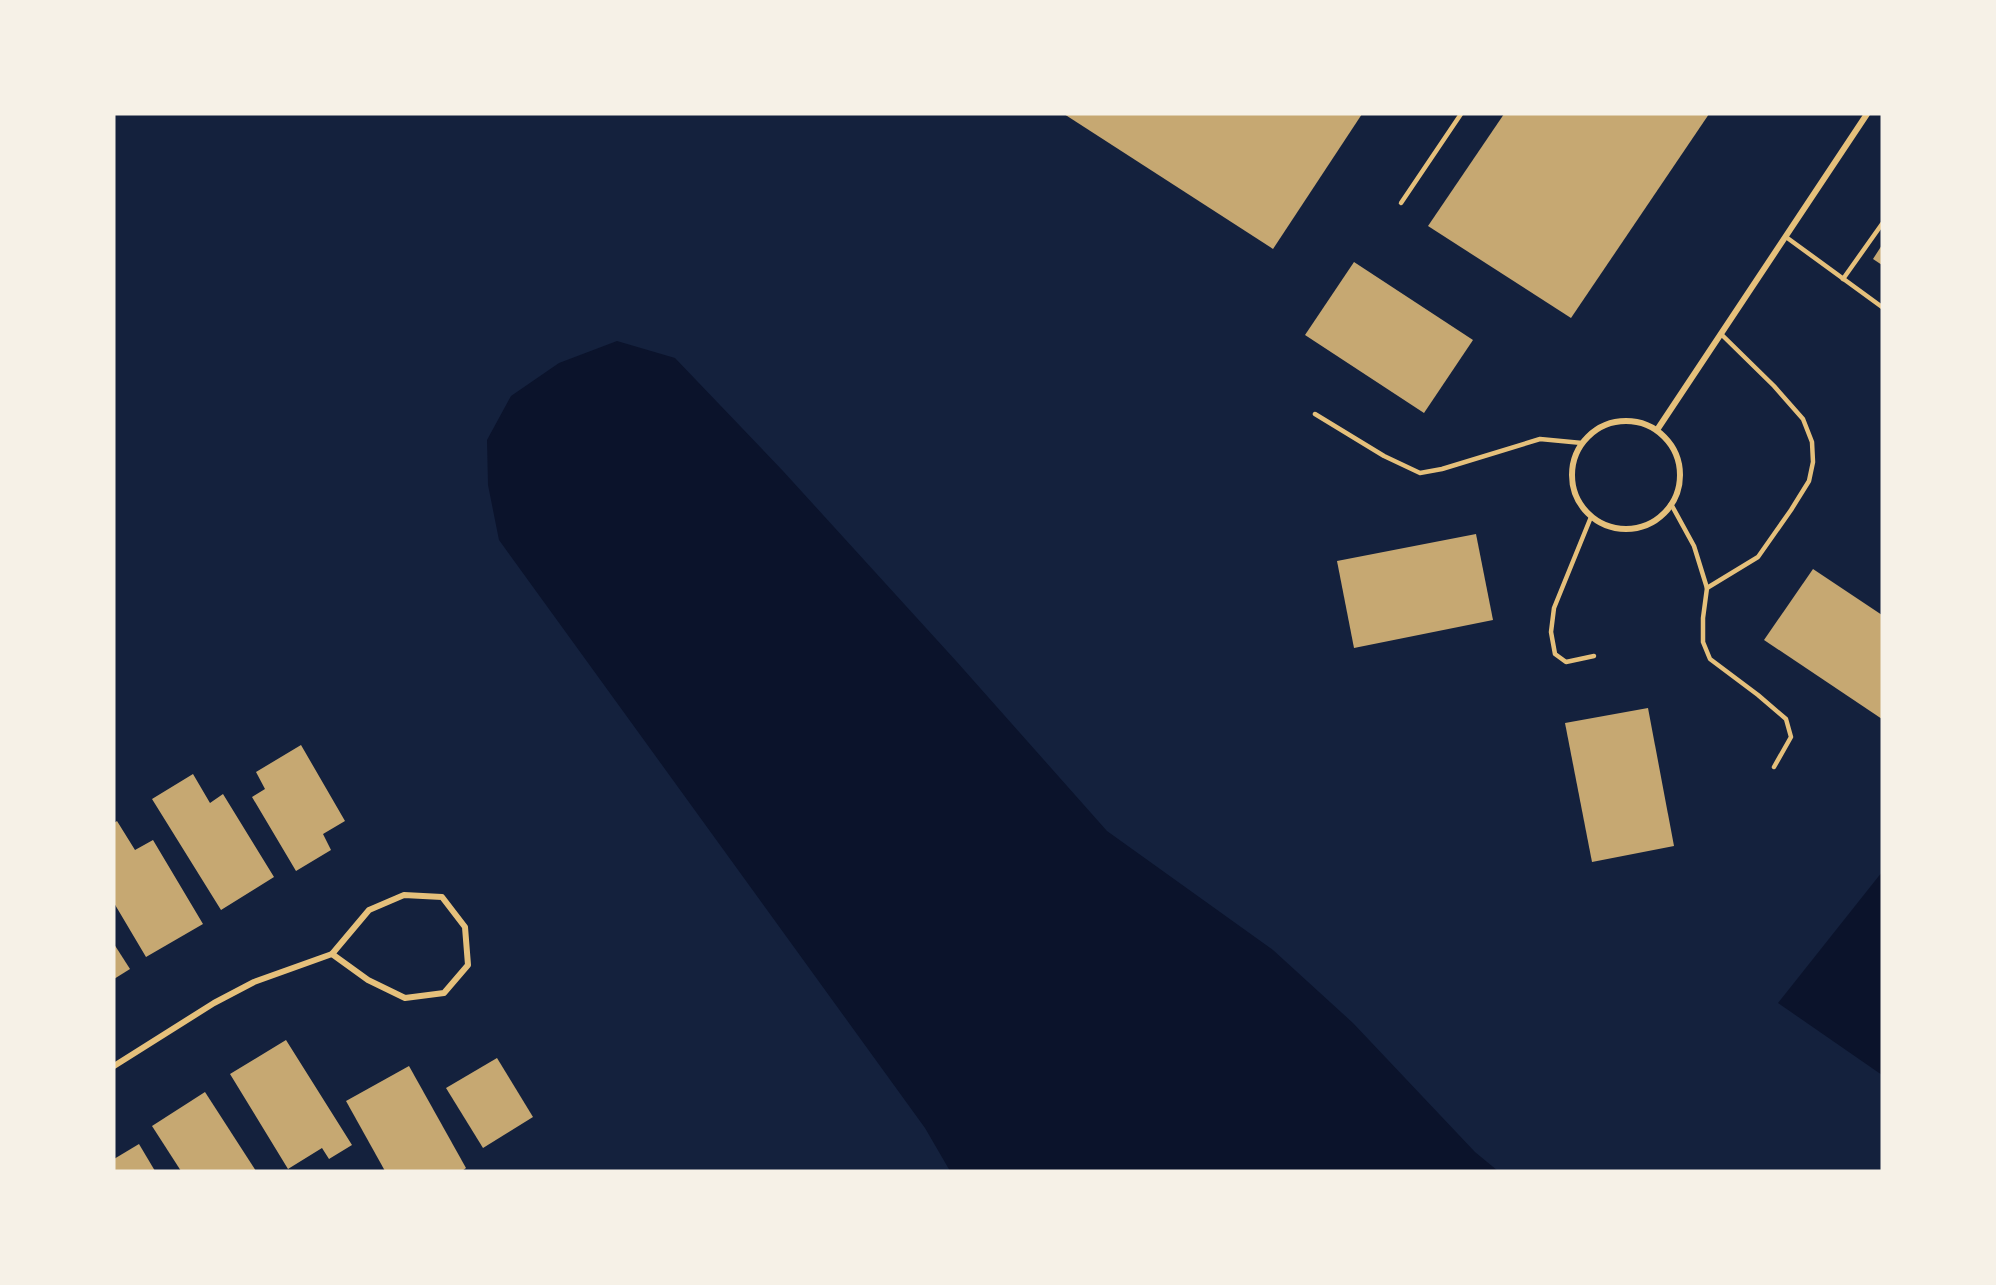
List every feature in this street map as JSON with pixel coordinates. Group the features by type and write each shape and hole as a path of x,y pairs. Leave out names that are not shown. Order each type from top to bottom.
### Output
{"street":[{"path":"1657,430 1867,114"},
{"path":"1620,421 1640,423 1657,430 1672,447 1678,458 1681,477 1677,495 1664,514 1644,526 1619,530 1598,522 1582,508 1572,485 1573,461 1582,443 1600,427 1620,421"},
{"path":"114,1066 214,1003 254,982 332,954 369,910 404,895 442,897 465,927 468,965 444,993 405,998 368,980 332,954"}],"lane":[{"path":"1401,203 1461,114"},
{"path":"1843,279 1882,224"},
{"path":"1786,237 1882,307"},
{"path":"1707,588 1758,557 1809,481 1813,462 1812,442 1803,418 1721,334"},
{"path":"1315,414 1384,456 1420,473 1442,469 1540,439 1582,443"},
{"path":"1671,504 1694,546 1707,588 1703,642 1710,658 1786,719 1791,737 1774,767"},
{"path":"1591,517 1554,609 1551,632 1555,654 1566,662 1594,656"}],"water":[{"path":"617,341 675,358 783,471 1107,831 1273,950 1353,1023 1475,1152 1498,1171 950,1171 925,1128 499,540 488,485 487,440 511,396 559,363"},
{"path":"1882,872 1882,1075 1778,1003"}],"building":[{"path":"1064,114 1362,114 1273,249"},
{"path":"1504,114 1709,114 1571,318 1428,226"},
{"path":"1882,245 1882,265 1873,259"},
{"path":"1354,262 1473,340 1424,413 1305,335"},
{"path":"1476,534 1493,620 1354,648 1337,561"},
{"path":"1813,569 1882,615 1882,719 1764,640"},
{"path":"1648,708 1674,846 1592,862 1565,723"},
{"path":"301,745 345,821 323,834 331,850 296,871 252,797 265,789 256,772"},
{"path":"193,774 210,803 223,794 274,877 221,910 152,799"},
{"path":"117,821 135,850 153,840 203,924 146,957 114,903 114,823"},
{"path":"114,944 130,969 114,979"},
{"path":"286,1040 352,1145 329,1159 322,1148 288,1169 230,1074"},
{"path":"497,1058 533,1117 483,1148 446,1088"},
{"path":"409,1066 466,1168 462,1171 385,1171 346,1101"},
{"path":"205,1092 256,1171 181,1171 152,1126"},
{"path":"139,1144 155,1171 114,1171 114,1159"}]}
